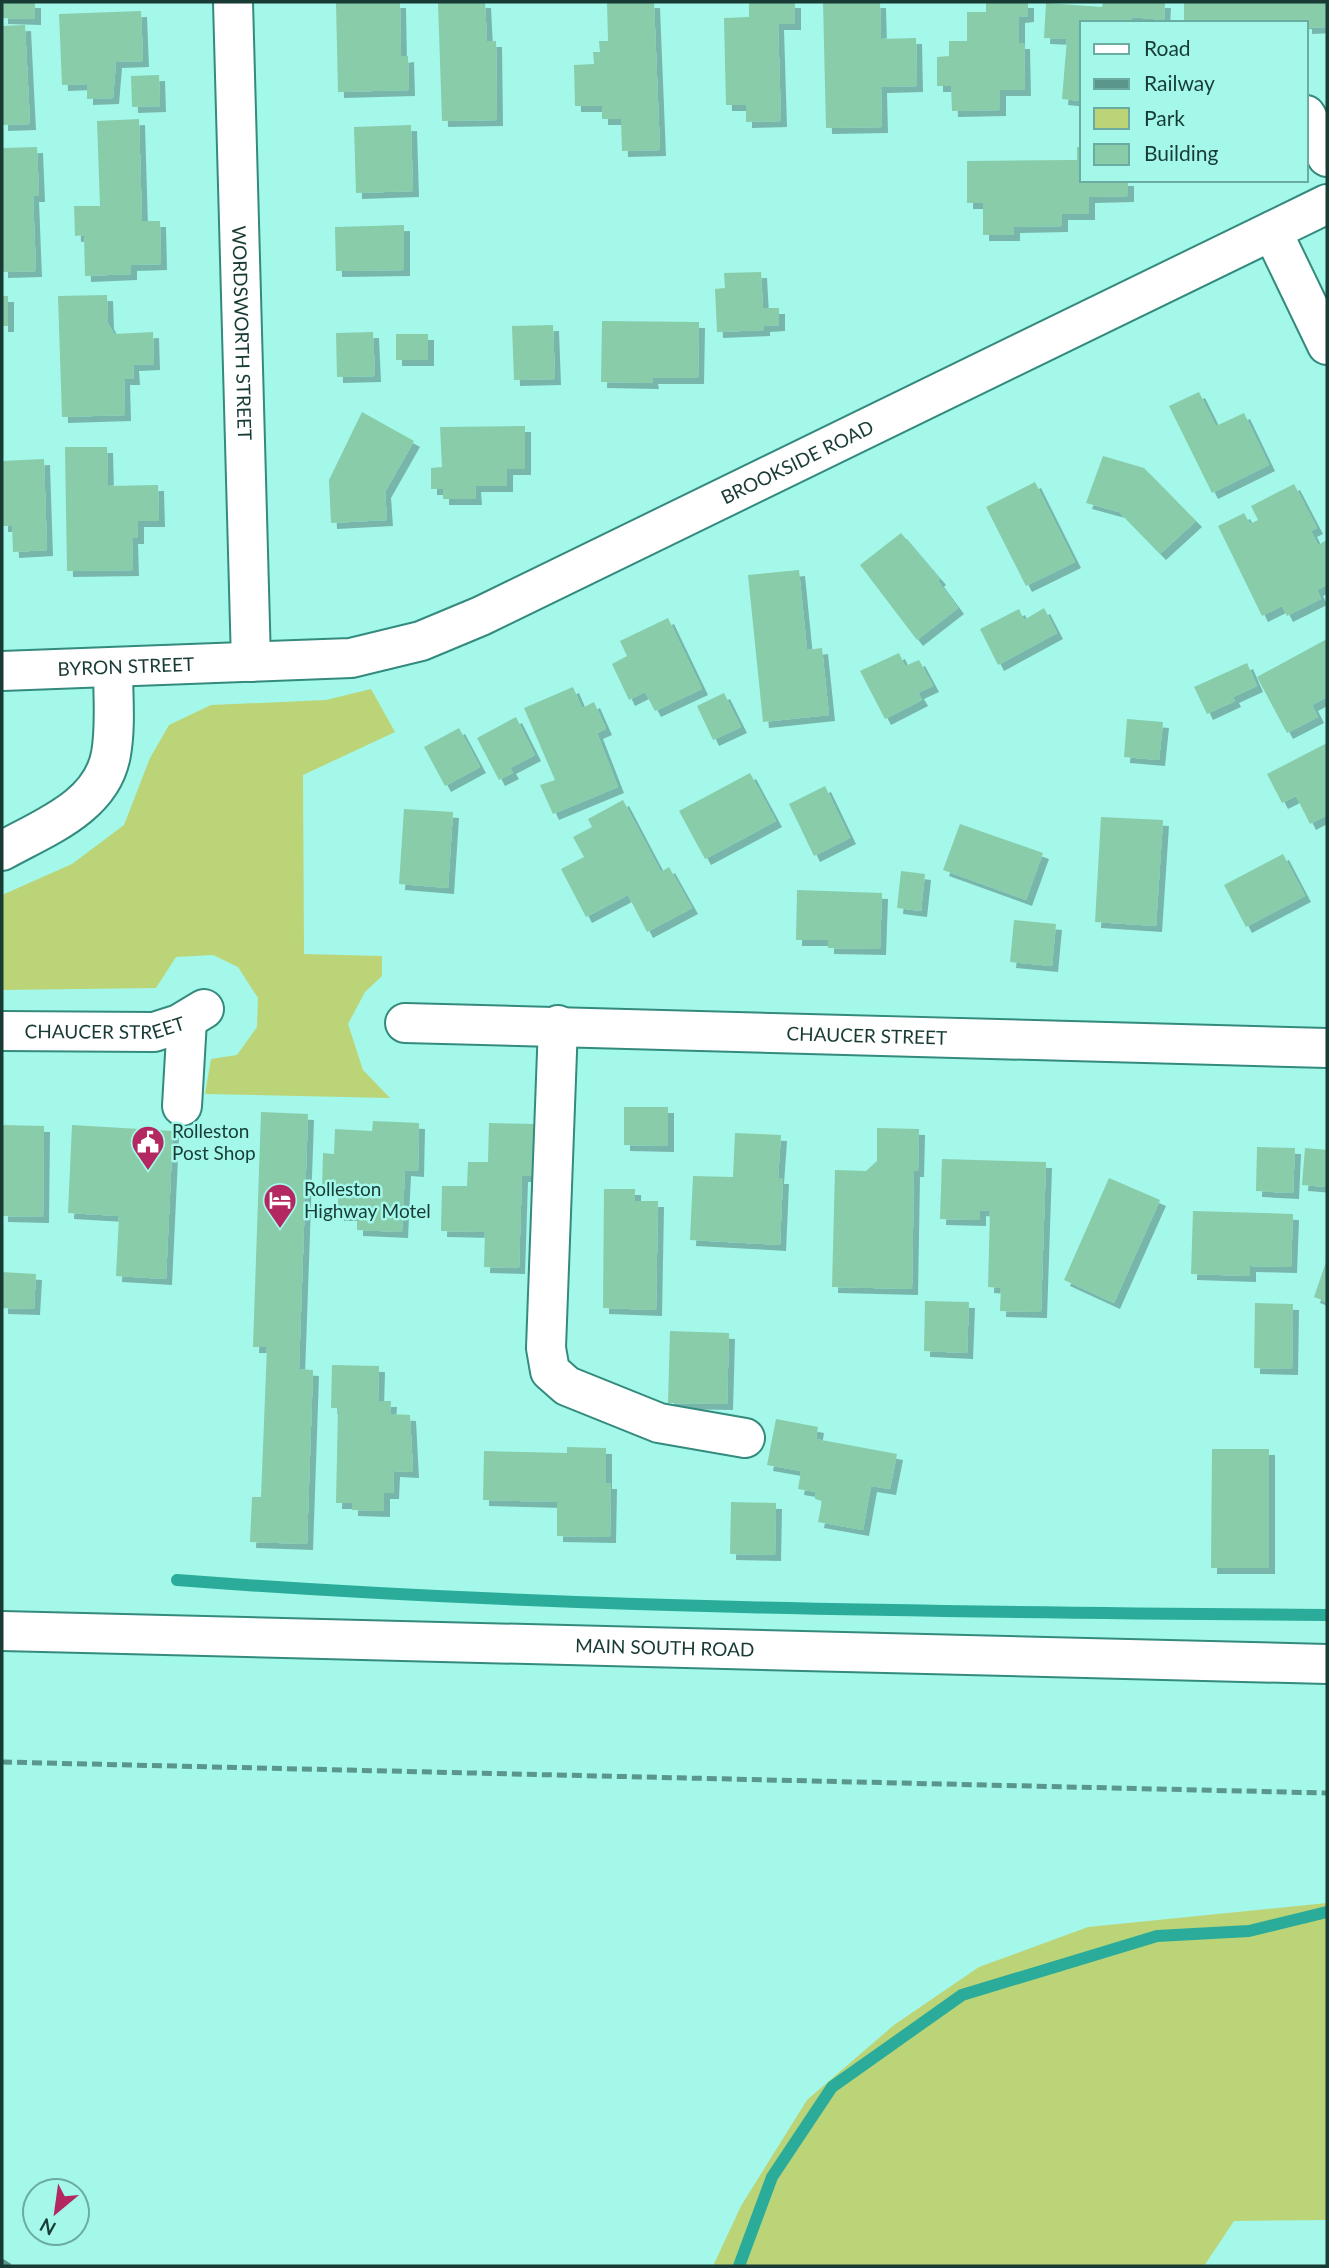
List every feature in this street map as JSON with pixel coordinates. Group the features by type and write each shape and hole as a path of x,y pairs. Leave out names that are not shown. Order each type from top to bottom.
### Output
{"main road":[{"name":"WORDSWORTH STREET","path":"233,2 251,662"},
{"path":"1308,119 1327,156"},
{"name":"BROOKSIDE ROAD","path":"251,662 351,658 396,649 453,629 1327,204"},
{"path":"1272,232 1327,345"},
{"name":"BYRON STREET","path":"2,671 251,662"},
{"path":"2,851 74,811 100,783 111,755 113,667"},
{"name":"CHAUCER STREET","path":"2,1031 154,1032 195,1015 182,1105"},
{"name":"CHAUCER STREET","path":"405,1023 1327,1048"},
{"path":"558,1026 546,1348 550,1371 566,1386 659,1423 745,1438"},
{"name":"MAIN SOUTH ROAD","path":"2,1631 1327,1664"}],"green space":[{"path":"371,689 395,732 303,775 304,954 382,956 382,976 365,992 348,1024 363,1070 390,1098 205,1094 211,1059 237,1055 257,1027 258,998 238,967 213,955 176,957 156,988 2,990 2,895 72,864 124,825 150,758 169,725 211,705 326,700"},
{"path":"1327,1903 1327,2220 1234,2221 1204,2266 713,2266 741,2206 807,2100 894,2025 979,1967 1088,1927"}],"building":[{"path":"2,2 35,2 35,19 2,18"},
{"path":"400,2 401,57 408,56 409,90 338,92 336,3"},
{"path":"438,2 485,2 487,41 496,41 497,120 442,121"},
{"path":"607,2 654,2 660,150 622,151 621,119 602,119 602,106 575,106 574,65 594,64 593,52 600,52 599,41 608,41"},
{"path":"749,2 795,2 795,24 778,24 781,121 746,122 746,105 726,105 724,18 749,17"},
{"path":"823,2 880,2 881,39 916,38 917,86 881,87 882,127 826,128"},
{"path":"986,2 1028,2 1028,16 1019,17 1019,43 1024,43 1025,90 1000,90 1000,110 952,111 951,86 937,86 937,57 949,56 949,41 967,41 967,12 986,12"},
{"path":"1103,2 1165,2 1164,20 1132,17 1132,21 1080,21 1080,101 1062,99 1067,39 1044,38 1046,3 1102,7"},
{"path":"1184,2 1327,2 1327,27 1308,28 1308,21 1184,21"},
{"path":"141,11 143,61 116,62 113,98 87,99 87,84 62,85 59,14"},
{"path":"25,25 30,124 2,125 2,26"},
{"path":"159,75 160,106 132,107 131,76"},
{"path":"139,119 142,221 160,221 161,264 131,265 131,274 85,276 84,235 75,236 74,206 100,206 97,121"},
{"path":"411,125 413,191 356,193 354,127"},
{"path":"37,147 39,196 33,196 36,271 2,272 2,148"},
{"path":"1077,147 1080,147 1080,182 1128,182 1128,196 1089,197 1089,214 1062,214 1062,226 1014,227 1014,235 983,235 983,203 967,203 967,161 1077,160"},
{"path":"404,225 404,270 336,271 335,227"},
{"path":"761,272 763,308 779,308 779,325 764,326 764,330 717,332 715,289 725,288 724,273"},
{"path":"107,295 108,323 114,334 153,332 154,364 133,365 134,379 124,379 125,415 62,417 58,296"},
{"path":"2,296 8,296 8,326 2,326"},
{"path":"602,321 699,322 698,378 652,378 653,383 601,382"},
{"path":"553,325 555,379 514,380 512,326"},
{"path":"373,332 375,376 337,377 336,333"},
{"path":"396,334 428,334 428,360 396,360"},
{"path":"1199,392 1216,426 1244,413 1269,465 1212,493 1169,406"},
{"path":"362,412 414,441 385,492 387,520 331,523 329,480"},
{"path":"525,426 525,469 507,469 507,486 475,486 476,499 443,499 443,489 431,489 431,468 442,467 440,427"},
{"path":"65,447 107,447 108,486 158,485 159,521 138,521 138,538 132,538 133,570 67,571"},
{"path":"1103,456 1144,468 1196,521 1160,554 1119,512 1086,503"},
{"path":"44,459 47,550 13,552 12,526 2,526 2,461"},
{"path":"1035,482 1075,562 1026,586 986,507"},
{"path":"1294,484 1317,528 1311,531 1318,545 1327,540 1327,585 1317,590 1321,599 1287,616 1282,606 1262,616 1218,526 1244,513 1250,524 1258,520 1251,506"},
{"path":"901,533 940,579 938,581 958,608 917,640 860,565"},
{"path":"799,570 807,650 822,648 829,715 763,722 748,575"},
{"path":"1044,608 1057,633 998,665 980,629 1019,609 1024,620"},
{"path":"668,618 702,689 655,711 645,692 629,700 612,664 627,656 620,641"},
{"path":"1327,639 1327,697 1312,705 1318,717 1287,733 1257,677"},
{"path":"899,653 905,666 919,660 933,686 918,693 922,700 885,719 860,671"},
{"path":"1247,663 1257,686 1233,697 1235,701 1207,714 1194,687"},
{"path":"573,687 582,708 594,702 606,729 597,733 618,787 553,814 540,785 555,780 524,708"},
{"path":"724,693 741,727 713,740 697,706"},
{"path":"516,717 535,755 510,768 513,773 499,780 477,738"},
{"path":"1127,719 1163,722 1159,760 1124,757"},
{"path":"459,728 480,767 445,786 424,747"},
{"path":"1327,743 1327,815 1310,824 1296,796 1282,803 1267,774"},
{"path":"750,773 776,821 705,859 679,811"},
{"path":"825,786 850,838 814,856 789,804"},
{"path":"623,800 661,872 669,867 692,908 647,932 628,895 586,917 561,869 584,857 573,837 592,827 588,819"},
{"path":"404,809 453,812 448,888 399,884"},
{"path":"1101,817 1163,820 1156,926 1095,922"},
{"path":"960,824 1043,853 1026,900 943,870"},
{"path":"1283,854 1305,896 1246,927 1224,885"},
{"path":"901,871 925,874 921,911 897,908"},
{"path":"797,890 882,893 880,949 828,948 828,940 796,940"},
{"path":"1014,920 1056,924 1052,966 1010,962"},
{"path":"624,1107 668,1107 668,1146 624,1145"},
{"name":"Rolleston Highway Motel","path":"261,1112 308,1114 299,1369 313,1370 307,1544 250,1542 252,1497 261,1497 267,1347 253,1347"},
{"path":"373,1121 419,1123 418,1171 405,1170 402,1232 357,1230 357,1215 338,1215 338,1189 322,1188 323,1153 334,1154 335,1129 372,1131"},
{"path":"489,1123 534,1124 533,1176 522,1176 519,1268 484,1267 485,1232 441,1231 442,1186 467,1186 468,1162 488,1162"},
{"path":"2,1125 44,1126 43,1217 2,1216"},
{"path":"72,1125 173,1131 166,1279 116,1276 119,1216 68,1213"},
{"path":"877,1128 919,1129 918,1171 914,1171 912,1289 832,1287 835,1170 866,1171 877,1161"},
{"path":"735,1133 781,1135 778,1178 783,1178 780,1245 690,1240 693,1176 733,1177"},
{"path":"1257,1147 1295,1148 1293,1193 1256,1191"},
{"path":"1305,1148 1327,1150 1327,1187 1302,1185"},
{"path":"942,1159 1046,1162 1041,1312 1000,1311 1001,1288 988,1287 990,1211 980,1210 980,1220 940,1219"},
{"path":"1109,1178 1160,1200 1114,1303 1064,1280"},
{"path":"604,1189 635,1189 635,1201 658,1201 656,1310 603,1308"},
{"path":"1193,1211 1293,1214 1291,1267 1250,1266 1250,1276 1191,1274"},
{"path":"1327,1259 1327,1302 1314,1297"},
{"path":"2,1272 36,1274 34,1309 2,1308"},
{"path":"925,1301 969,1302 967,1353 924,1351"},
{"path":"1255,1303 1293,1304 1292,1369 1254,1368"},
{"path":"670,1331 729,1333 727,1404 668,1403"},
{"path":"332,1365 379,1366 378,1401 391,1401 390,1414 410,1415 413,1472 394,1471 393,1493 384,1493 384,1511 352,1510 352,1503 336,1503 338,1408 331,1408"},
{"path":"776,1419 818,1427 816,1439 897,1454 890,1489 871,1486 863,1530 818,1522 822,1501 815,1499 816,1492 798,1489 801,1471 767,1465"},
{"path":"567,1447 606,1448 606,1483 611,1483 610,1537 557,1536 557,1502 483,1500 484,1451 567,1453"},
{"path":"1212,1449 1269,1449 1269,1568 1211,1568"},
{"path":"731,1502 776,1503 775,1555 730,1554"}],"waterway":[{"path":"177,1580 320,1590 607,1603 896,1610 1327,1615"},
{"path":"739,2266 772,2177 832,2087 962,1995 1157,1936 1249,1931 1327,1912"}],"railway":[{"path":"2,1762 1327,1793"},
{"path":"2,2261 10,2266"}],"place":[{"name":"Rolleston Post Shop","path":"148,1172"},
{"name":"Rolleston Highway Motel","path":"280,1230"}]}
